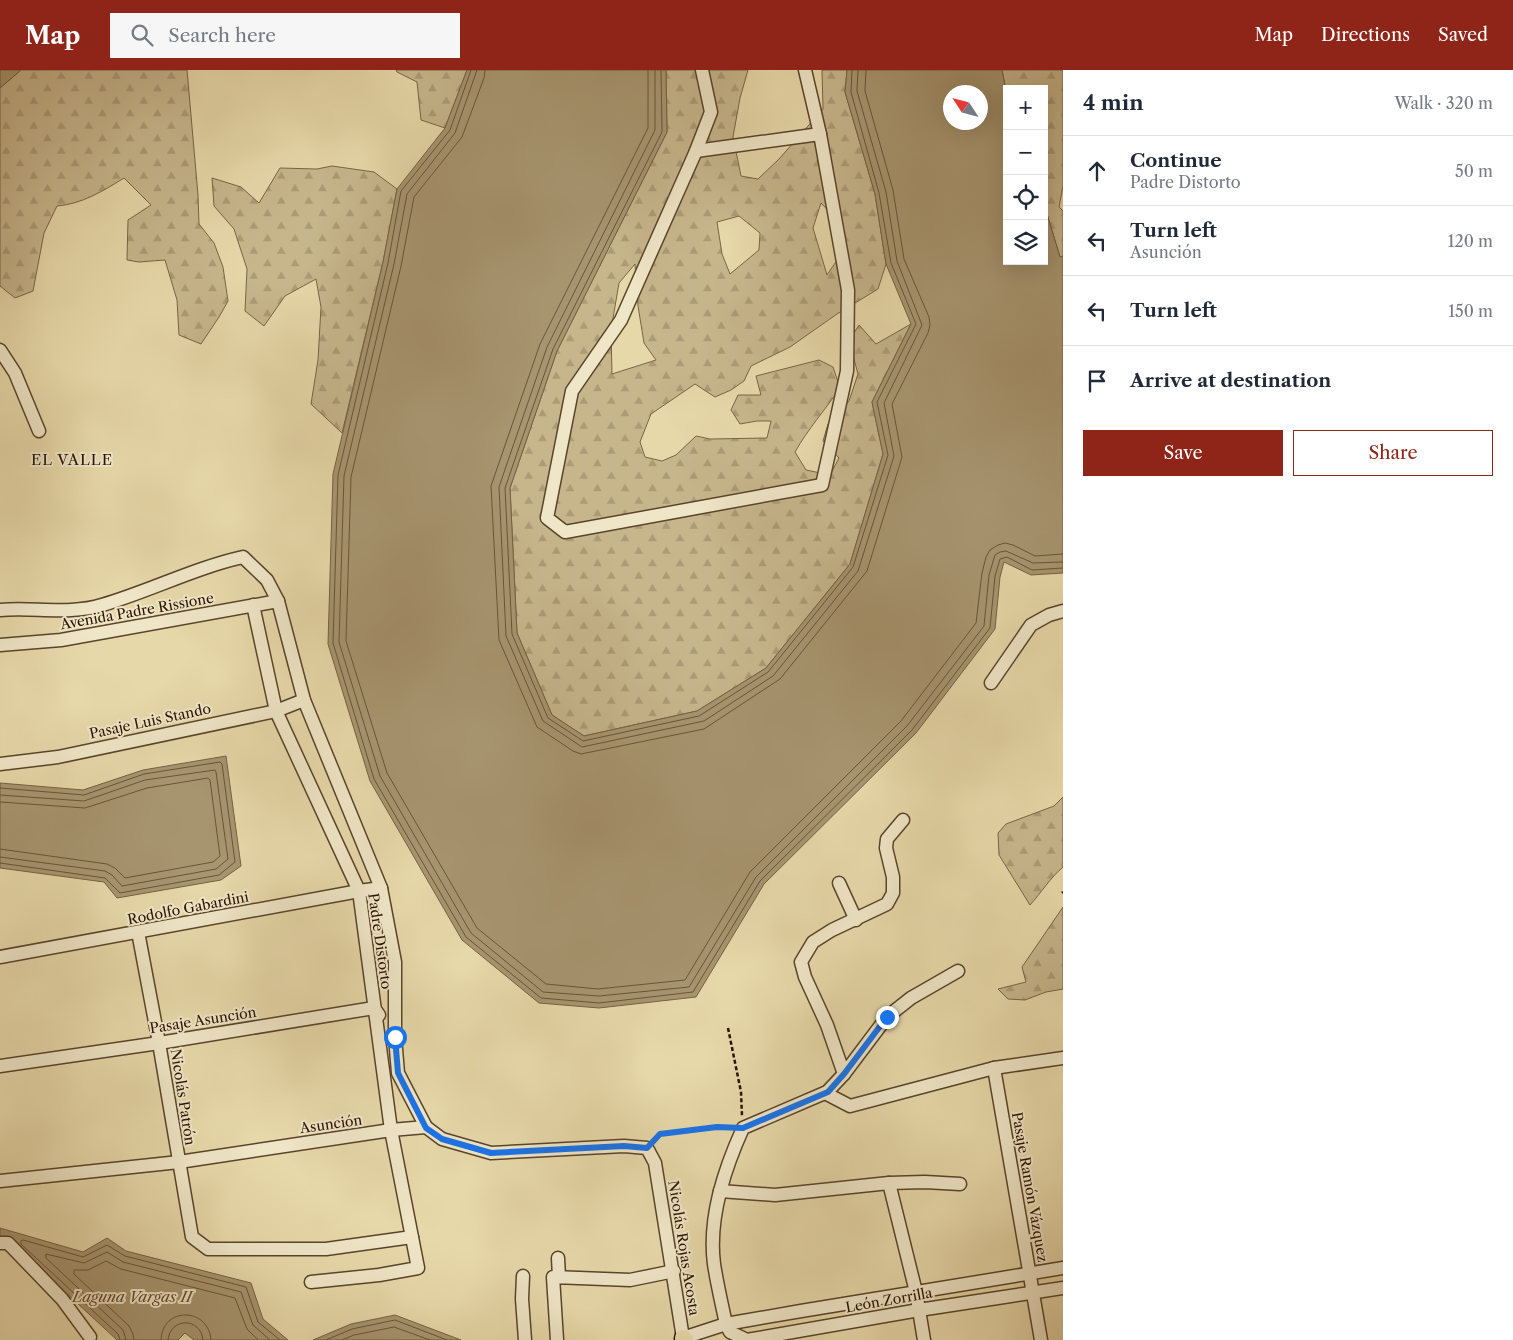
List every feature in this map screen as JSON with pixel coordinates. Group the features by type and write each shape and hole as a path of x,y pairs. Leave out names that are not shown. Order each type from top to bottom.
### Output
{"street":[{"path":"702,70 711,112 696,151 621,320 572,392 547,518 565,532 822,485 847,371 848,290 820,134 806,70"},
{"path":"696,151 820,134"},
{"path":"0,350 15,373 40,431"},
{"name":"Avenida Padre Rissione","path":"0,610 81,609 102,606 202,568 243,557 266,580"},
{"name":"Padre Distorto","path":"266,580 278,601 304,700 381,888 395,962 395,1037 398,1073 426,1128"},
{"name":"Avenida Padre Rissione","path":"0,645 61,640 278,601"},
{"name":"Padre Distorto","path":"253,605 276,711 359,891 391,1130 418,1268 379,1275 311,1282"},
{"path":"991,683 1031,625 1050,615 1063,611"},
{"name":"Pasaje Luis Stando","path":"0,764 58,757 276,711 304,700"},
{"path":"844,1074 827,1025 805,977 801,962 813,942 832,930 887,904 893,893 893,877 886,848 887,839 903,820"},
{"path":"839,883 856,920"},
{"name":"Rodolfo Gabardini","path":"0,957 381,888"},
{"name":"Nicolás Patrón","path":"138,932 192,1237 208,1250 326,1249 412,1237"},
{"path":"726,1324 714,1263 713,1226 720,1191 734,1147 743,1128 825,1093 844,1074 887,1017 911,998 958,971"},
{"path":"374,1008 395,1037"},
{"name":"Pasaje Asunción","path":"0,1066 159,1043 374,1008"},
{"path":"825,1093 850,1106 994,1068 1063,1058"},
{"name":"Pasaje Ramón Vázquez","path":"994,1068 1040,1340"},
{"path":"426,1128 442,1139 491,1153 624,1146 647,1148"},
{"name":"Asunción","path":"0,1181 178,1162 391,1130 426,1128"},
{"name":"Nicolás Rojas Acosta","path":"647,1148 655,1163 684,1339"},
{"path":"720,1191 775,1195 889,1183 925,1182 960,1184"},
{"path":"889,1183 916,1292 924,1340"},
{"path":"0,1243 8,1243 62,1299 90,1337"},
{"path":"558,1258 559,1277"},
{"name":"León Zorrilla","path":"684,1339 726,1324 1063,1268"},
{"path":"556,1340 553,1277 630,1280 674,1270"},
{"path":"523,1276 522,1299 525,1340"},
{"name":"León Zorrilla","path":"726,1324 730,1332 747,1340 808,1335 919,1310 1063,1288"},
{"path":"801,1311 808,1335"}],"path":[{"path":"647,1148 660,1134 717,1127 743,1128 741,1092 728,1028"}],"green space":[{"path":"21,70 187,70 199,224 214,243 223,267 228,301 201,344 179,335 177,300 165,260 139,262 127,260 128,220 151,205 124,178 84,200 57,206 44,233 33,291 15,298 0,286 0,88"},
{"path":"396,70 467,70 445,128 421,120 417,82"},
{"path":"666,70 748,70 740,98 733,137 741,176 758,179 779,159 823,109 822,70 847,70 845,92 875,194 886,264 878,289 837,314 790,347 751,366 744,381 731,390 715,397 695,384 651,414 640,442 645,457 662,461 676,455 696,436 710,439 767,438 771,421 740,424 731,410 738,395 761,395 756,376 819,360 833,367 840,388 805,435 795,452 806,470 830,475 839,458 823,441 828,424 849,401 858,374 849,341 859,325 876,344 911,324 872,402 883,454 850,564 766,668 697,711 584,736 552,715 517,633 510,488 557,351 667,132","holes":["821,203 837,220 844,250 827,275 813,228","739,216 760,233 759,250 730,274 722,254 717,222","635,264 638,306 644,343 656,360 612,374 611,330 619,283"]},
{"path":"1002,70 1063,70 1063,186 1059,207 1063,211 1063,256 1060,257 1048,217 1048,85 1005,85"},
{"path":"332,166 374,172 397,189 383,262 342,433 311,404 318,360 321,307 316,279 285,296 264,326 245,311 247,269 234,229 214,206 212,178 241,187 259,203 280,168 317,169"},
{"path":"1063,797 1063,867 1030,905 999,855 998,833 1006,824 1054,806"},
{"path":"1063,907 1063,989 1046,992 1025,1000 1008,999 998,989 1026,982 1022,967"}],"water":[{"path":"0,70 21,70 0,88"},
{"path":"467,70 666,70 667,132 557,351 510,488 517,633 552,715 584,736 697,711 766,668 850,564 883,454 872,402 911,324 886,264 875,194 845,92 847,70 1002,70 1005,85 1003,85 1003,265 1048,265 1048,217 1060,257 1063,256 1063,573 1031,575 1004,562 1000,577 995,629 916,733 764,884 696,997 599,1008 539,1003 462,940 370,781 328,644 333,474 383,262 397,189 445,128"},
{"path":"226,756 241,866 221,880 117,898 104,882 0,868 0,783 83,790 143,770"},
{"name":"Laguna Vargas II","path":"0,1228 83,1252 107,1238 126,1251 251,1283 263,1319 288,1340 194,1340 185,1333 178,1340 117,1340 8,1239 0,1238"},
{"path":"395,1315 461,1340 313,1340 351,1324"}],"district":[{"name":"EL VALLE","path":"72,460"}],"route":[{"path":"395,1037 398,1073 426,1128 442,1139 491,1153 624,1146 647,1148 660,1134 717,1127 743,1128 828,1092 887,1017"}]}
